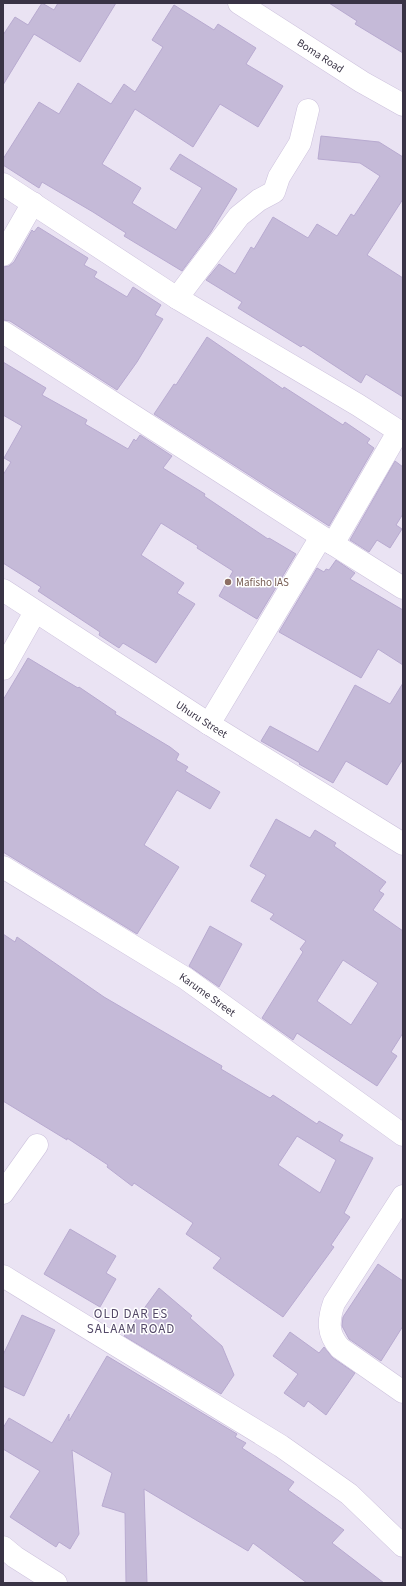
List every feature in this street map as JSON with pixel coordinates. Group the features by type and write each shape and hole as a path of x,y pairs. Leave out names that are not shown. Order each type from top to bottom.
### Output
{"street":[{"name":"Boma Road","path":"239,3 362,82 403,105"},
{"path":"176,298 239,216 259,200 274,192 279,176 300,143 308,110"},
{"path":"3,184 176,298 358,405 401,433 333,544"},
{"path":"3,255 33,203"},
{"path":"3,332 403,588"},
{"path":"209,724 321,537 333,544"},
{"name":"Uhuru Street","path":"3,590 209,724 403,844"},
{"path":"3,669 35,612"},
{"name":"Karume Street","path":"3,867 185,978 403,1135"},
{"path":"3,1193 37,1145"},
{"path":"403,1196 334,1303 329,1316 329,1326 334,1342 353,1358 403,1392"},
{"path":"3,1276 281,1446 349,1494 403,1546"},
{"path":"3,1547 56,1583"}],"building":[{"path":"42,3 54,10 58,3 116,3 80,62 34,34 3,85 3,35 15,17 28,25"},
{"path":"329,3 403,3 403,53 355,24 357,21"},
{"path":"174,5 214,30 218,24 256,48 246,64 283,86 258,127 220,104 193,147 135,109 102,164 141,188 132,203 176,230 202,188 170,169 180,154 237,189 211,232 182,271 124,236 126,233 93,212 42,182 39,188 3,165 3,159 39,102 59,114 78,83 111,104 124,84 135,92 163,47 152,40"},
{"path":"321,136 379,142 403,157 403,199 367,255 403,278 403,397 366,374 361,383 303,345 301,347 238,308 242,302 206,280 219,264 235,274 251,247 254,249 273,217 308,238 317,224 337,236 351,214 354,216 380,176 360,163 318,159"},
{"path":"38,227 88,258 84,265 97,272 94,277 127,297 133,287 161,305 155,315 163,319 137,362 117,390 10,321 3,320 3,267 9,266 14,262 32,230 34,232"},
{"path":"207,337 283,389 284,387 343,425 345,422 370,439 367,443 374,448 329,526 154,414 174,384 176,385"},
{"path":"3,362 46,388 42,395 87,420 85,424 128,449 134,439 136,441 140,435 172,456 163,468 205,494 204,496 268,539 269,538 296,554 257,619 219,596 233,571 197,548 198,546 161,523 141,555 184,583 177,593 195,604 156,663 123,643 119,648 99,635 100,632 38,591 41,587 3,563 3,475 11,462 4,458 22,426 3,415"},
{"path":"395,461 403,467 403,514 396,525 402,529 390,548 377,540 369,552 350,540"},
{"path":"336,560 355,573 350,579 403,610 403,665 378,649 361,678 279,632 317,568 324,572 326,569 329,570"},
{"path":"28,658 78,688 79,687 116,712 115,714 170,747 179,754 176,760 188,767 185,771 220,792 210,809 177,790 144,845 179,867 137,934 3,852 3,700"},
{"path":"403,683 403,759 387,785 346,761 333,783 261,741 270,726 318,752 355,685 390,704"},
{"path":"276,819 310,838 315,830 336,843 334,846 386,882 379,891 384,894 373,910 403,931 403,1033 391,1052 397,1056 377,1086 297,1033 293,1040 262,1018 303,952 300,949 306,941 270,919 274,914 251,901 266,875 250,866","holes":["343,960 378,983 351,1025 317,1001"]},
{"path":"210,926 242,944 219,987 189,966"},
{"path":"3,934 15,942 17,937 104,997 222,1066 221,1069 270,1098 273,1095 317,1124 319,1121 343,1135 339,1141 373,1158 344,1213 350,1217 331,1245 334,1247 283,1317 213,1268 221,1258 186,1234 193,1223 134,1183 132,1186 107,1167 108,1165 67,1138 67,1140 3,1101","holes":["297,1136 336,1160 320,1193 278,1165"]},
{"path":"70,1229 116,1256 106,1273 116,1279 100,1307 44,1274"},
{"path":"378,1264 403,1281 403,1326 381,1361 349,1339 342,1326 343,1317"},
{"path":"159,1288 192,1316 190,1318 222,1346 234,1375 221,1394 124,1336"},
{"path":"22,1315 55,1330 24,1396 3,1386 3,1355"},
{"path":"290,1332 319,1353 324,1347 333,1358 355,1373 326,1415 308,1401 304,1407 284,1393 298,1374 273,1356"},
{"path":"107,1356 237,1434 235,1437 246,1443 242,1448 294,1482 288,1490 344,1530 332,1543 384,1583 307,1583 253,1543 248,1551 144,1489 147,1583 126,1583 125,1513 102,1506 112,1473 72,1450 79,1534 70,1549 59,1542 56,1547 10,1517 40,1471 3,1449 3,1428 9,1418 52,1443 69,1414 69,1421"}],"place":[{"name":"Mafisho IAS","path":"228,582"}],"district":[{"name":"OLD DAR ES SALAAM ROAD","path":"131,1320"}]}
